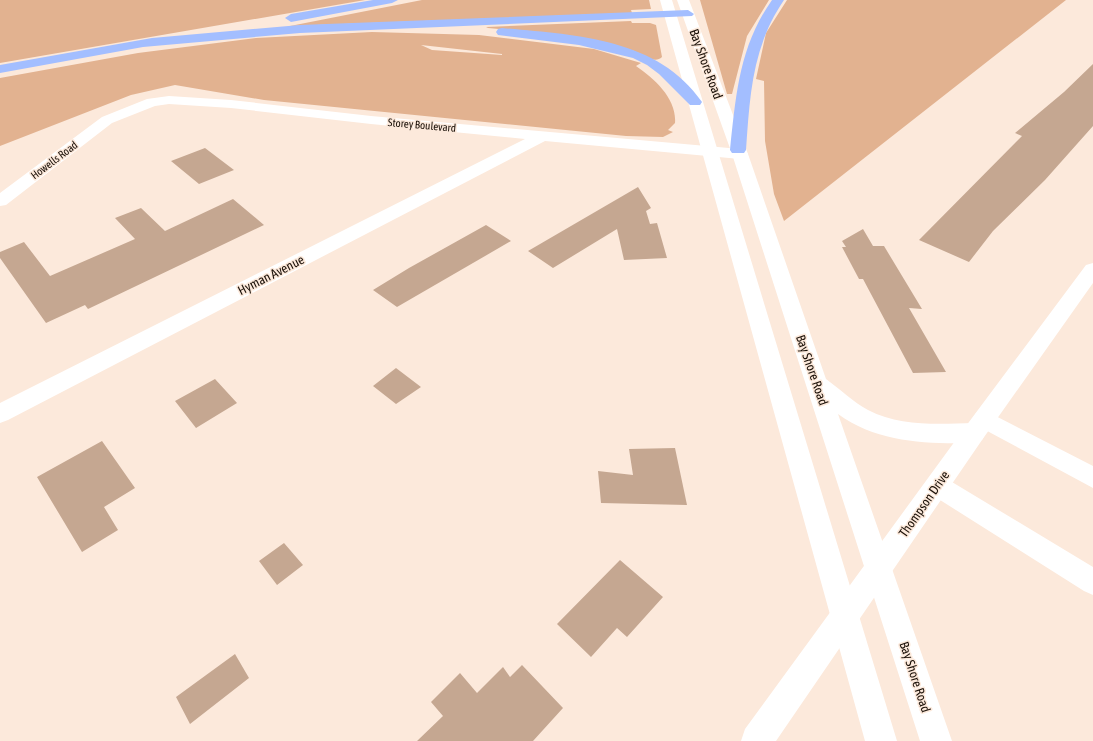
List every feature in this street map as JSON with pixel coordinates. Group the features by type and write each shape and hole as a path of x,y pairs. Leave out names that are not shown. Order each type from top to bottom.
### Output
{"highway":[{"path":"0,69 392,0"},
{"path":"739,152 745,81 750,57 760,30 778,0"},
{"path":"139,44 275,30 391,26 677,7"},
{"path":"391,26 533,35 622,51 648,60 662,69 680,85 695,102"}],"main road":[{"name":"Bay Shore Road","path":"677,7 739,152 936,741"},
{"name":"Bay Shore Road","path":"677,7 695,102 881,741"},
{"name":"Storey Boulevard","path":"107,120 152,102 186,100 371,120 710,151 739,152"},
{"name":"Howells Road","path":"0,201 107,120"},
{"name":"Hyman Avenue","path":"0,414 542,136"},
{"name":"Thompson Drive","path":"757,741 979,426 1093,268"},
{"path":"816,382 860,416 884,426 916,433 979,426"}],"lane":[{"path":"979,426 1072,467 1093,478"},
{"path":"938,486 1093,582"}],"shaded area":[{"path":"0,0 365,0 0,63"},
{"path":"422,0 649,0 651,9 631,10 632,13 290,26"},
{"path":"700,0 769,0 747,36 732,94 727,94"},
{"path":"787,0 1066,0 784,221 774,194 765,141 764,81 756,79 766,33"},
{"path":"631,21 632,23 650,23 656,25 662,57 655,60 647,58 631,50 596,42 486,27"},
{"path":"372,32 479,35 594,49 641,63 636,66 657,83 669,98 675,114 675,123 668,130 673,132 663,137 626,136 264,100 175,85 131,95 0,146 0,78 138,53 256,38","holes":["421,45 502,54 432,50"]}],"building":[{"path":"1093,64 1093,126 1045,180 993,231 969,262 919,240 1022,136 1015,133 1064,92"},
{"path":"205,148 234,170 199,184 171,161"},
{"path":"638,187 651,208 646,211 650,224 657,223 667,258 624,260 617,229 553,268 528,251"},
{"path":"233,199 264,225 88,309 85,305 46,323 0,258 0,252 24,242 50,276 135,239 115,218 141,208 165,231"},
{"path":"486,225 511,241 397,307 373,290 409,268"},
{"path":"863,229 873,246 884,246 922,309 909,308 946,372 913,373 863,279 859,279 842,247 846,247 842,241"},
{"path":"396,368 421,387 396,404 373,386"},
{"path":"215,379 237,403 196,428 175,401"},
{"path":"102,441 135,488 104,507 118,530 82,552 37,477"},
{"path":"675,448 687,505 601,503 598,471 633,475 629,449"},
{"path":"284,543 303,565 277,585 259,561"},
{"path":"620,560 663,597 627,637 617,628 591,657 557,624"},
{"path":"235,654 249,678 190,724 176,697"},
{"path":"522,665 563,708 533,741 417,741 443,716 431,702 460,673 477,693 503,667 510,677"}]}
